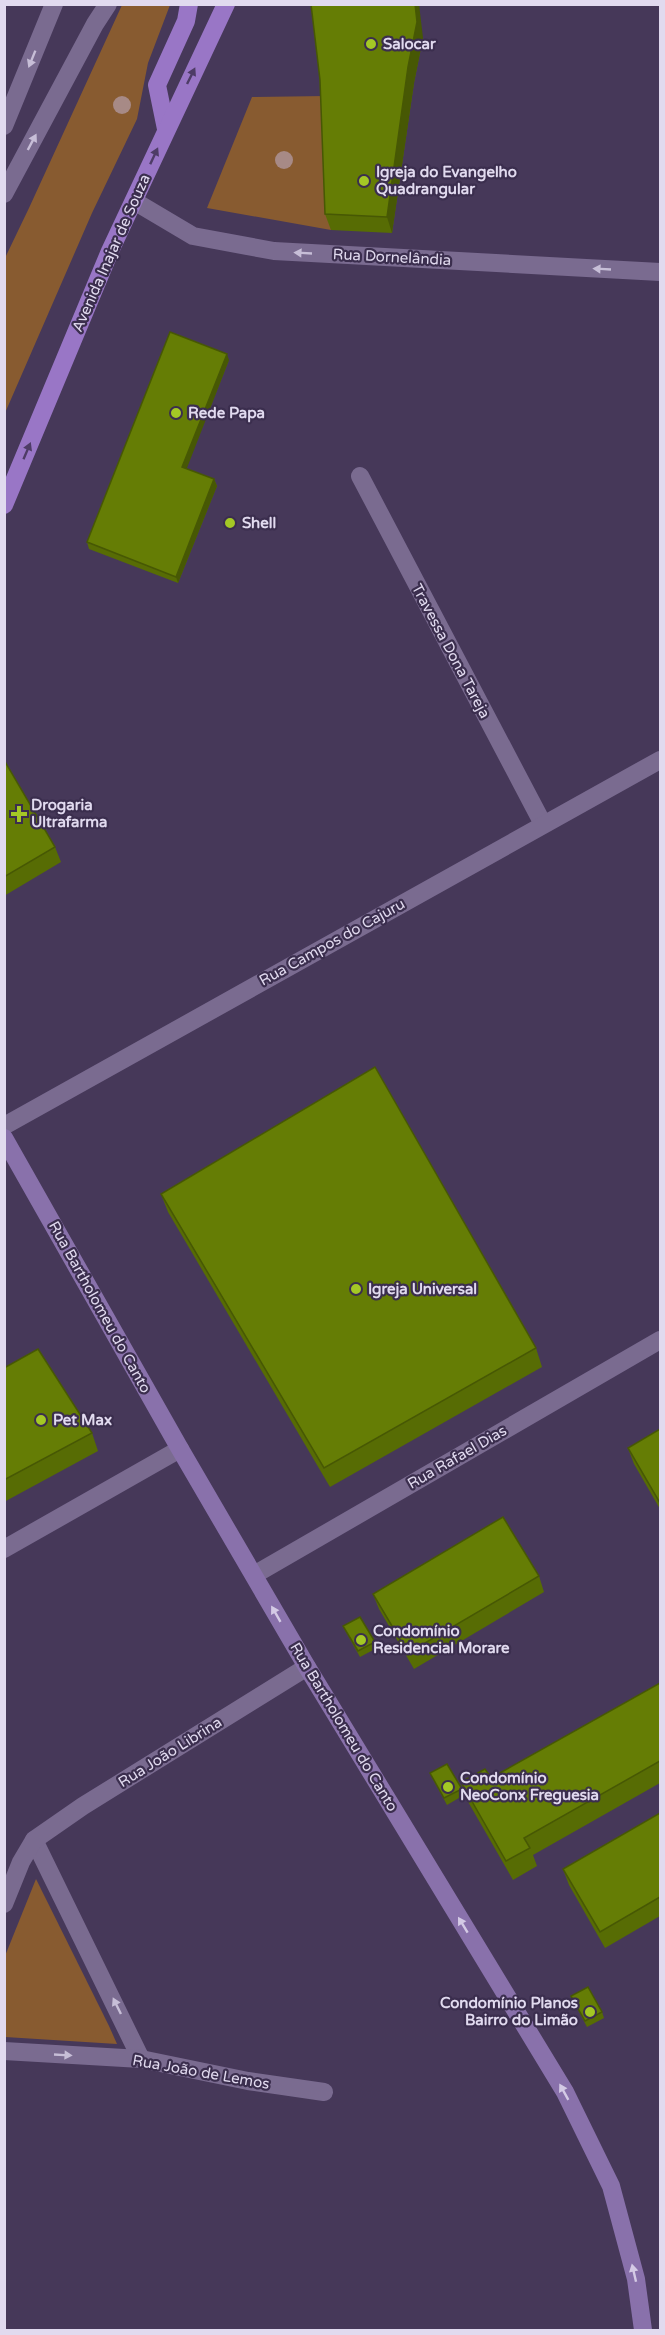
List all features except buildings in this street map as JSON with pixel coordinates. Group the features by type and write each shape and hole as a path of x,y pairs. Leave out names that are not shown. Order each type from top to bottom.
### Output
{"main road":[{"path":"166,129 157,84 186,21 189,4"},
{"name":"Avenida Inajar de Souza","path":"4,505 134,201 226,4"},
{"name":"Rua Bartholomeu do Canto","path":"4,1138 180,1449 307,1667 570,2102 611,2186 636,2279 644,2331"}],"street":[{"path":"4,126 54,4"},
{"path":"4,194 95,24 108,4"},
{"name":"Rua Dornelândia","path":"134,201 193,236 274,251 660,272"},
{"name":"Travessa Dona Tareja","path":"360,476 543,824"},
{"name":"Rua Campos do Cajuru","path":"4,1126 660,760"},
{"name":"Rua Rafael Dias","path":"254,1575 660,1340"},
{"path":"4,1549 180,1449"},
{"name":"Rua João Librina","path":"4,1904 21,1862 34,1840 83,1806 307,1667"},
{"path":"34,1840 141,2059"},
{"name":"Rua João de Lemos","path":"4,2051 141,2059 248,2081 324,2092"}],"shaded area":[{"path":"122,5 170,5 148,63 137,119 92,213 5,413 5,258"},
{"path":"326,96 331,230 207,208 252,97"},
{"path":"36,1879 117,2044 5,2037 5,1956"}],"place":[{"name":"Salocar","path":"371,44"},
{"name":"Igreja do Evangelho Quadrangular","path":"364,181"},
{"name":"Rede Papa","path":"176,413"},
{"name":"Shell","path":"230,523"},
{"name":"Drogaria Ultrafarma","path":"19,814"},
{"name":"Igreja Universal","path":"356,1289"},
{"name":"Pet Max","path":"41,1420"},
{"name":"Condomínio Residencial Morare","path":"361,1640"},
{"name":"Condomínio NeoConx Freguesia","path":"448,1787"},
{"name":"Condomínio Planos Bairro do Limão","path":"590,2012"}]}
